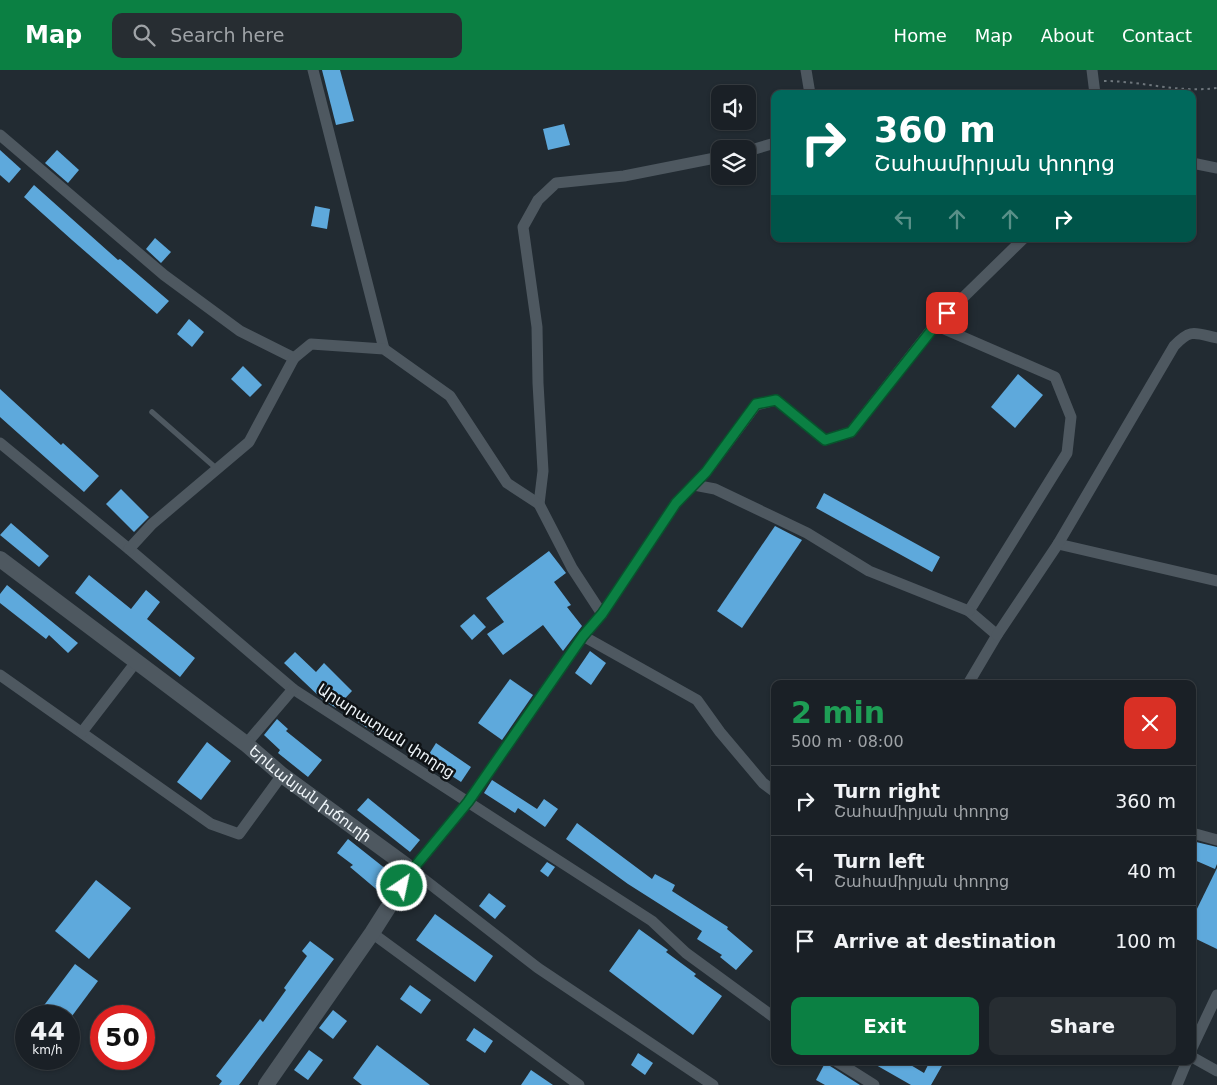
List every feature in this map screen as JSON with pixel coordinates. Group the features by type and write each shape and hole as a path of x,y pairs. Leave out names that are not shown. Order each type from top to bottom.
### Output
{"main road":[{"name":"Երևանյան խճուղի","path":"0,559 246,744 282,775 412,870"},
{"path":"266,1085 372,933 412,870"}],"street":[{"path":"313,70 384,349"},
{"path":"806,70 809,90"},
{"path":"1093,75 1095,90"},
{"path":"0,135 164,275 240,331 294,358"},
{"path":"756,149 771,144"},
{"path":"539,504 543,471 537,327 523,227 538,200 556,183 624,176 711,159"},
{"path":"1196,164 1217,168"},
{"path":"713,1085 538,968 412,870 468,802 583,636 602,614 676,503 706,472 756,404 776,400 825,440 851,432 935,326 1020,242"},
{"path":"935,326 1055,377 1071,417 1067,453 969,611"},
{"path":"970,680 997,635 1058,544 1174,346 1184,335 1195,333 1217,338"},
{"path":"129,549 152,524 249,442 294,358 311,344 384,349 450,396 507,484 539,504 572,568 602,614"},
{"name":"Արարատյան փողոց","path":"0,443 129,549 293,689 652,921 686,953 771,1015"},
{"path":"694,485 715,489 807,534 869,571 969,611 997,635"},
{"path":"1058,544 1217,581"},
{"path":"583,636 697,700 720,732 771,789"},
{"path":"82,732 136,662"},
{"path":"0,676 211,824 239,834 282,775"},
{"path":"246,744 293,689"},
{"path":"1196,835 1217,840"},
{"path":"372,933 579,1085"},
{"path":"1196,1039 1217,994"},
{"path":"1196,1058 1217,1071"},
{"path":"842,1065 874,1085"},
{"path":"1177,1085 1185,1065"}],"lane":[{"path":"152,412 217,469"}],"path":[{"path":"1093,75 1119,81 1186,90"},
{"path":"1196,91 1217,88"}],"building":[{"path":"322,70 340,70 354,121 336,125"},
{"path":"564,124 570,145 548,150 543,129"},
{"path":"0,150 21,169 9,183 0,175"},
{"path":"57,150 79,170 68,183 45,163"},
{"path":"34,185 118,260 120,259 169,301 157,314 24,197"},
{"path":"315,206 330,209 327,229 311,226"},
{"path":"155,238 171,252 161,263 146,249"},
{"path":"189,319 204,332 192,347 177,334"},
{"path":"243,366 262,385 250,397 231,379"},
{"path":"1018,374 1043,395 1015,428 991,407"},
{"path":"0,389 61,445 63,443 99,476 84,492 0,417"},
{"path":"121,489 149,517 134,532 106,504"},
{"path":"824,493 940,557 932,572 816,508"},
{"path":"11,523 49,556 39,567 0,535"},
{"path":"775,526 802,540 742,628 717,611"},
{"path":"549,551 566,573 554,582 571,605 567,607 582,626 563,651 543,625 503,655 487,634 504,622 486,598"},
{"path":"89,575 131,609 146,590 160,602 147,619 195,658 180,677 75,593"},
{"path":"7,585 78,643 68,653 49,635 46,639 0,603 0,594"},
{"path":"474,614 486,627 472,640 460,626"},
{"path":"590,651 606,663 591,685 575,673"},
{"path":"295,652 316,672 324,663 352,691 336,708 322,699 284,663"},
{"path":"510,679 533,695 502,740 478,723"},
{"path":"367,712 381,723 374,732 358,722"},
{"path":"277,719 288,729 286,731 322,760 308,777 278,753 280,750 264,735"},
{"path":"207,742 231,761 201,800 177,782"},
{"path":"436,743 471,767 461,782 426,759"},
{"path":"492,780 537,809 544,799 558,809 545,827 518,808 515,813 484,793"},
{"path":"368,798 420,840 410,852 357,810"},
{"path":"577,823 652,879 655,874 675,885 672,891 728,927 727,929 753,951 736,970 720,957 722,955 697,939 702,931 628,884 566,839"},
{"path":"348,839 396,877 382,894 350,867 353,865 337,853"},
{"path":"1196,842 1217,847 1217,864 1215,869 1196,861"},
{"path":"547,862 555,867 548,877 540,871"},
{"path":"1217,868 1217,949 1196,939 1196,911"},
{"path":"96,880 131,908 89,959 55,931"},
{"path":"489,893 506,906 495,919 479,906"},
{"path":"435,914 493,956 475,982 416,940"},
{"path":"639,929 668,950 666,952 696,974 694,976 722,996 693,1035 609,971"},
{"path":"310,941 334,959 239,1085 219,1085 222,1081 216,1076 260,1019 263,1022 286,990 284,988 307,956 302,951"},
{"path":"75,964 98,981 80,1005 44,1005"},
{"path":"410,985 431,1000 421,1014 400,999"},
{"path":"333,1010 347,1021 333,1039 319,1028"},
{"path":"474,1028 493,1041 485,1053 466,1040"},
{"path":"377,1045 430,1085 362,1085 353,1078"},
{"path":"309,1050 323,1060 308,1080 294,1070"},
{"path":"638,1053 653,1063 645,1075 631,1065"},
{"path":"824,1065 828,1065 860,1085 825,1085 816,1080"},
{"path":"876,1065 911,1065 924,1073 928,1065 942,1065 931,1085 911,1085"},
{"path":"531,1070 553,1085 521,1085"}],"route":[{"path":"402,886 412,870 468,802 583,636 602,614 676,503 706,472 756,404 776,400 825,440 851,432 947,313"}]}
